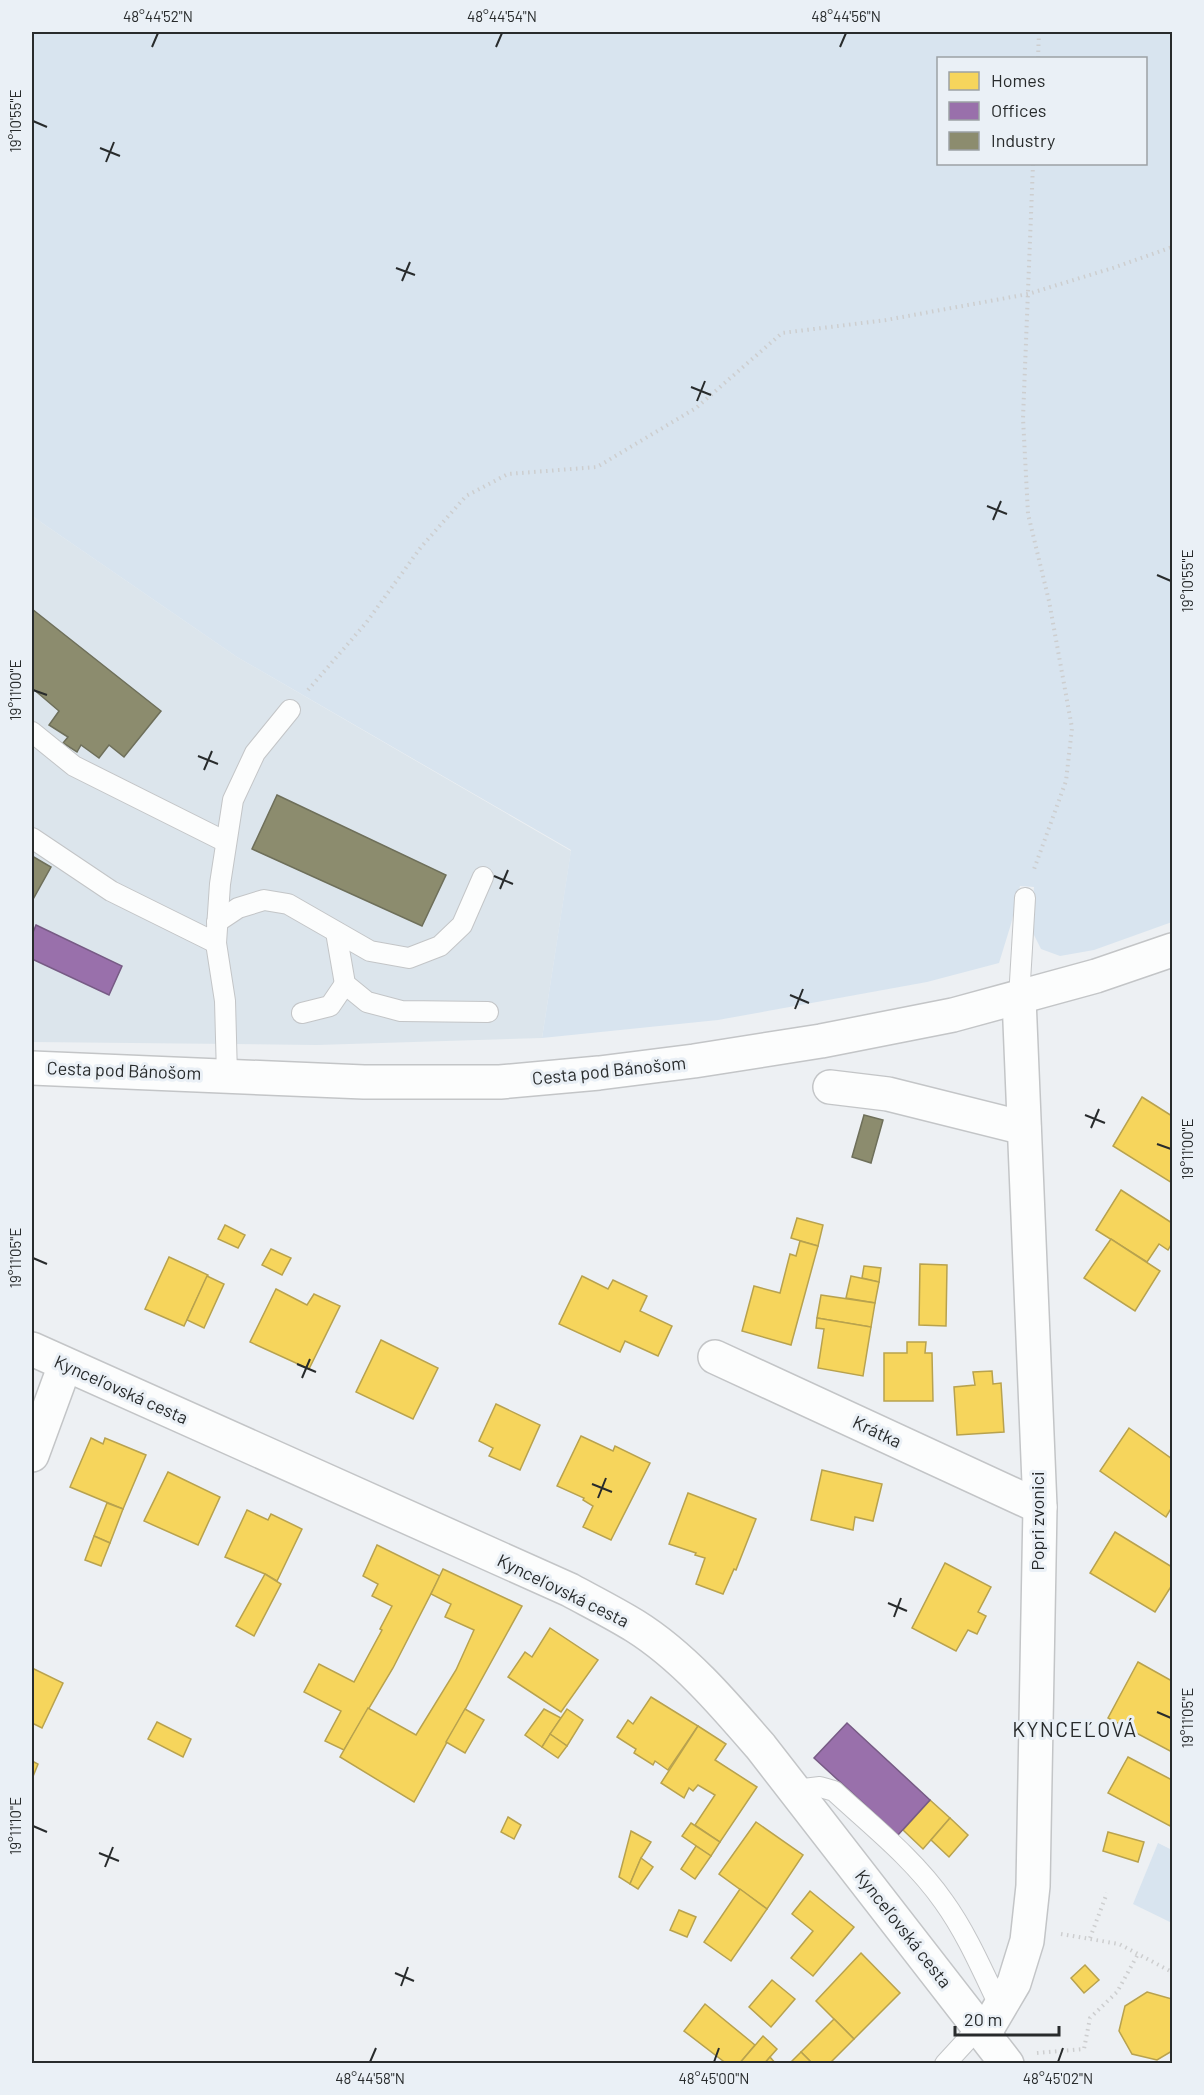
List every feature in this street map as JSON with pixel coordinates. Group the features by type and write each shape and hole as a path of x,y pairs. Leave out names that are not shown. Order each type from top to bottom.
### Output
{"street":[{"name":"Cesta pod Bánošom","path":"32,1068 364,1082 500,1082 599,1073 821,1041 952,1015 1096,976 1173,950"},
{"name":"Popri zvonici","path":"1000,2044 1028,1932 1033,1863 1040,1507 1019,998"},
{"path":"830,1087 888,1094 1024,1128"},
{"name":"Kynceľovská cesta","path":"32,1349 570,1590 636,1626 684,1664 726,1706 1000,2044"},
{"name":"Krátka","path":"715,1357 1040,1507"},
{"path":"32,1455 65,1365"}],"lane":[{"path":"227,1075 225,1000 216,944 220,884 233,800 255,753 290,711"},
{"path":"32,732 74,766 226,842"},
{"path":"32,838 111,891 216,944"},
{"path":"217,922 238,908 264,900 288,904 370,951 409,958 441,946 462,925 483,877"},
{"path":"1019,998 1025,898"},
{"path":"336,932 345,984 367,1002 401,1011 488,1012"},
{"path":"302,1013 330,1006 345,984"},
{"path":"795,1790 820,1787 834,1791 916,1868 944,1901 964,1934 1000,2044 945,2064"}],"path":[{"path":"1038,57 1039,32"},
{"path":"1025,898 1046,831 1066,781 1072,728 1049,601 1028,514 1023,418 1033,165"},
{"path":"290,711 366,623 421,548 466,496 507,474 597,467 696,408 782,333 886,320 1028,294 1173,247"},
{"path":"1090,1938 1107,1893"},
{"path":"1028,1932 1072,1935 1119,1944 1173,1972"},
{"path":"1000,2044 1084,2049 1090,2019 1117,1992 1138,1954"}],"shaded area":[{"path":"32,32 1172,32 1172,922 1094,950 1060,956 1041,949 1030,927 1034,887 1020,886 999,963 927,982 718,1020 542,1038 571,850 237,657 32,516"},
{"path":"32,516 237,657 571,851 542,1038 317,1045 32,1042"},
{"path":"1158,1843 1172,1850 1172,1923 1133,1904"}],"building: Homes":[{"path":"1142,1097 1172,1116 1172,1183 1113,1146"},
{"path":"1121,1190 1172,1223 1172,1243 1168,1250 1159,1244 1147,1262 1096,1230"},
{"path":"797,1218 823,1225 818,1246 791,1238"},
{"path":"225,1225 245,1235 238,1248 218,1239"},
{"path":"1111,1239 1160,1271 1135,1311 1084,1278"},
{"path":"800,1241 818,1246 791,1345 742,1331 754,1286 780,1293 790,1254 796,1256"},
{"path":"271,1249 291,1258 282,1275 262,1265"},
{"path":"169,1257 208,1275 184,1326 145,1309"},
{"path":"920,1264 947,1265 946,1326 919,1325"},
{"path":"864,1266 881,1268 879,1282 862,1278"},
{"path":"207,1276 224,1284 204,1328 187,1320"},
{"path":"582,1276 608,1289 613,1280 647,1296 640,1311 672,1326 658,1356 625,1341 620,1352 559,1324"},
{"path":"851,1276 879,1282 875,1303 846,1298"},
{"path":"276,1289 307,1305 314,1294 340,1306 309,1369 250,1342"},
{"path":"821,1295 875,1303 871,1327 817,1318"},
{"path":"817,1318 871,1327 863,1376 818,1368 824,1329 816,1328"},
{"path":"381,1340 438,1368 413,1419 356,1392"},
{"path":"907,1342 926,1342 925,1353 932,1353 933,1401 884,1401 884,1353 907,1353"},
{"path":"992,1371 993,1384 1001,1383 1004,1432 957,1435 954,1387 975,1385 973,1372"},
{"path":"496,1404 540,1425 520,1470 489,1456 493,1448 479,1441"},
{"path":"1129,1428 1172,1459 1172,1507 1166,1517 1100,1471"},
{"path":"581,1436 613,1451 615,1446 650,1463 611,1540 583,1527 593,1506 583,1500 584,1498 557,1486"},
{"path":"91,1438 103,1444 105,1438 146,1455 123,1509 70,1487"},
{"path":"822,1470 882,1484 873,1521 855,1517 853,1530 811,1520"},
{"path":"168,1472 220,1497 198,1545 144,1521"},
{"path":"688,1493 756,1519 736,1570 734,1569 723,1594 696,1584 705,1558 669,1544"},
{"path":"107,1503 123,1509 110,1543 94,1536"},
{"path":"247,1510 268,1520 271,1514 302,1529 277,1581 225,1557"},
{"path":"1115,1532 1172,1567 1172,1585 1155,1612 1090,1573"},
{"path":"94,1536 110,1543 101,1566 85,1560"},
{"path":"377,1545 440,1576 393,1668 344,1750 325,1741 341,1711 304,1692 319,1664 354,1682 382,1630 380,1629 392,1606 372,1596 378,1584 363,1576"},
{"path":"945,1563 991,1587 978,1612 986,1616 977,1634 968,1630 956,1651 912,1628"},
{"path":"443,1569 522,1606 414,1802 340,1757 368,1708 416,1735 456,1670 474,1630 445,1617 451,1604 431,1594"},
{"path":"265,1574 281,1584 254,1636 236,1626"},
{"path":"550,1628 598,1660 561,1712 508,1677 525,1652 532,1657"},
{"path":"1138,1662 1172,1681 1172,1752 1108,1718"},
{"path":"32,1668 63,1683 42,1728 32,1723"},
{"path":"651,1697 698,1726 668,1770 655,1761 653,1765 634,1753 636,1749 617,1737 628,1720 633,1724"},
{"path":"465,1709 484,1720 465,1753 446,1742"},
{"path":"544,1709 561,1718 542,1747 525,1735"},
{"path":"567,1709 583,1720 567,1746 550,1734"},
{"path":"157,1722 191,1739 183,1757 148,1739"},
{"path":"698,1726 726,1744 715,1760 757,1787 720,1842 695,1825 715,1795 698,1785 693,1791 689,1788 684,1798 661,1783"},
{"path":"550,1734 567,1746 558,1758 542,1747"},
{"path":"1128,1757 1172,1780 1170,1826 1108,1793"},
{"path":"32,1761 38,1764 32,1779"},
{"path":"930,1800 950,1818 923,1849 903,1830"},
{"path":"508,1817 521,1825 514,1839 501,1832"},
{"path":"950,1818 968,1835 949,1857 931,1840"},
{"path":"756,1822 803,1855 767,1909 719,1874"},
{"path":"691,1823 720,1842 711,1856 682,1836"},
{"path":"631,1831 651,1842 630,1884 619,1877"},
{"path":"1108,1832 1144,1842 1138,1862 1103,1851"},
{"path":"696,1846 711,1856 695,1879 681,1869"},
{"path":"641,1858 653,1867 638,1889 630,1884"},
{"path":"740,1889 767,1909 731,1961 704,1942"},
{"path":"810,1891 854,1927 813,1976 791,1958 813,1931 792,1914"},
{"path":"679,1910 696,1917 687,1937 670,1930"},
{"path":"861,1953 900,1993 854,2039 816,2001"},
{"path":"1085,1965 1099,1980 1084,1993 1071,1978"},
{"path":"772,1980 795,1999 771,2027 749,2007"},
{"path":"1147,1992 1172,1999 1172,2051 1157,2060 1132,2054 1119,2031 1125,2006"},
{"path":"705,2004 755,2045 739,2064 727,2064 684,2031"},
{"path":"834,2019 854,2039 829,2064 813,2064 801,2052"},
{"path":"763,2036 777,2049 764,2064 739,2064"},
{"path":"801,2052 813,2064 789,2064"},
{"path":"770,2057 776,2064 764,2064"}],"building: Offices":[{"path":"36,925 122,966 109,995 32,959 32,935"},
{"path":"847,1723 930,1800 898,1835 814,1758"}],"building: Industry":[{"path":"32,609 161,711 124,757 109,745 99,758 81,745 77,752 63,743 68,737 49,725 59,711 32,688"},
{"path":"277,795 446,875 422,926 252,849"},
{"path":"32,856 51,867 32,901"},
{"path":"864,1115 883,1120 871,1163 852,1157"}],"district":[{"name":"KYNCEĽOVÁ","path":"1075,1730"}]}
